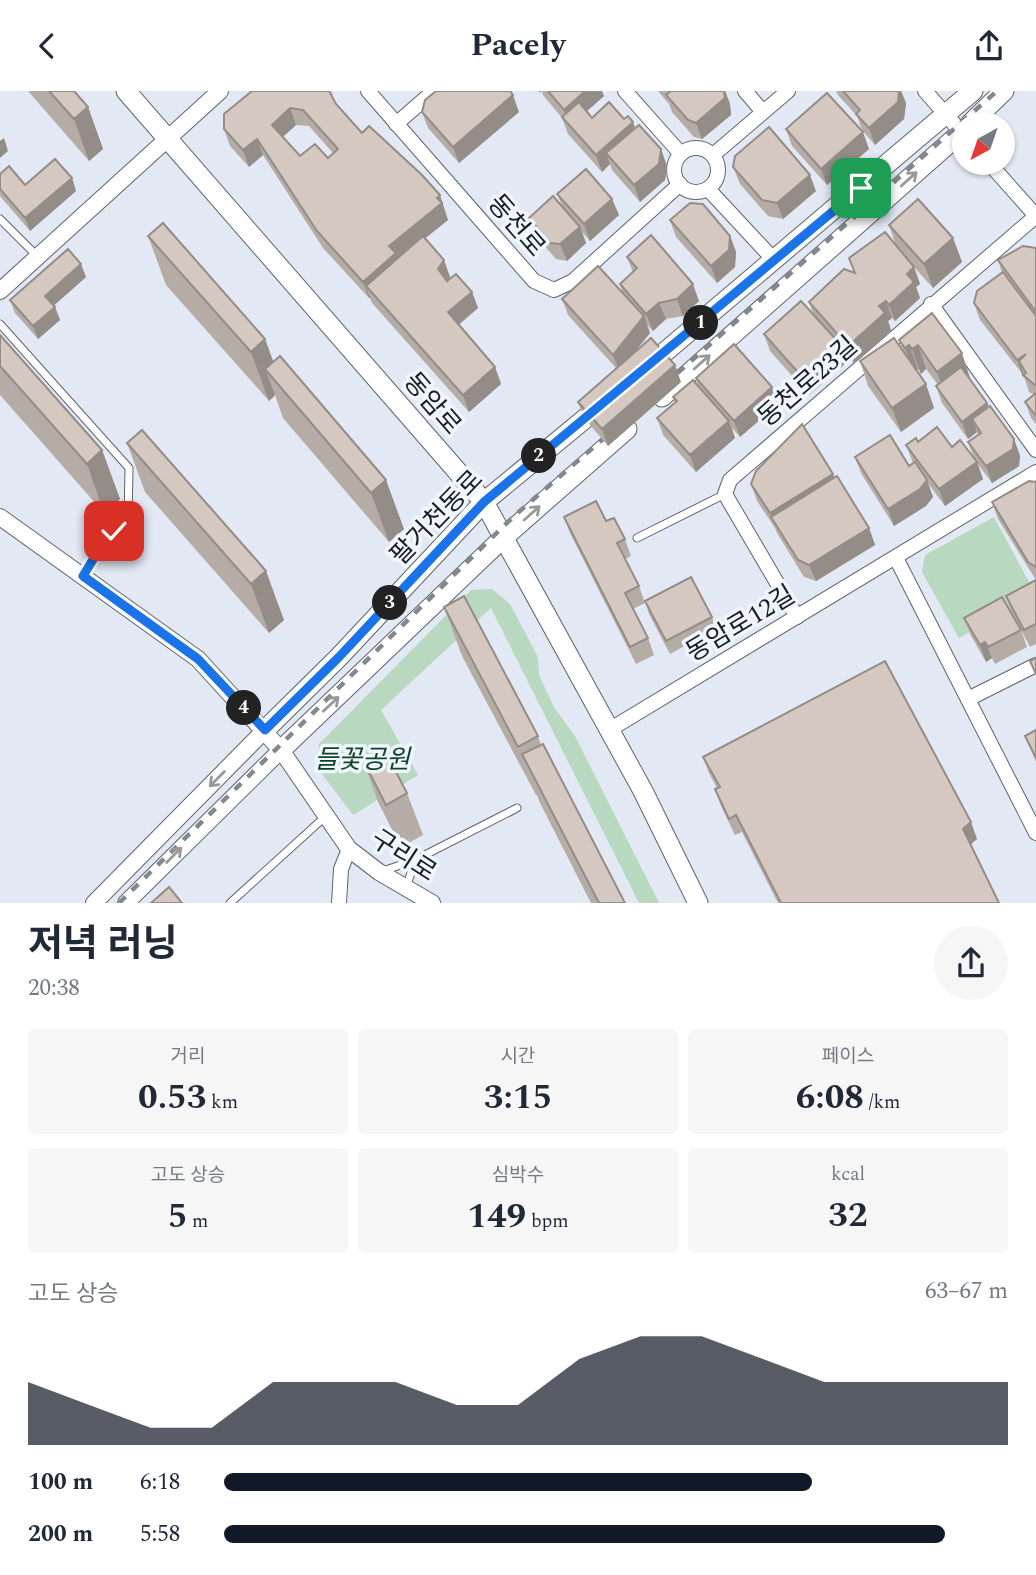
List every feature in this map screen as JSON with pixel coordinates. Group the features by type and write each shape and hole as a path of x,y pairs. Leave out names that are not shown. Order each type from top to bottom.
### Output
{"main road":[{"name":"동암로","path":"126,91 484,502 610,730 698,903"},
{"name":"팔거천동로","path":"265,730 339,657 484,502 973,91"},
{"path":"983,112 1004,91"},
{"path":"281,750 503,538 952,141"}],"street":[{"path":"0,291 166,137 220,91"},
{"name":"동천로","path":"368,91 534,281 554,290 573,281 680,184"},
{"path":"397,124 434,91"},
{"path":"625,91 681,154"},
{"path":"745,91 763,112"},
{"path":"713,155 788,91"},
{"path":"925,91 952,120"},
{"path":"708,189 690,191 680,184 674,169 681,154 694,148 713,155"},
{"path":"708,189 718,173 713,155"},
{"name":"동천로23길","path":"725,494 730,480 1036,216 1000,175"},
{"path":"708,189 774,260"},
{"path":"931,304 1036,450"},
{"name":"동암로12길","path":"610,730 1036,473"},
{"path":"725,494 797,617"},
{"name":"구리로","path":"0,517 198,659 281,750 349,849 379,872 432,903"},
{"path":"896,558 1036,833"},
{"path":"968,699 1036,665"},
{"name":"팔거천동로","path":"94,903 265,730"},
{"path":"126,903 281,750"},
{"name":"구리로","path":"339,903 341,869 349,849"}],"lane":[{"path":"0,219 37,256"},
{"path":"0,324 129,468 128,524 103,543 83,576"},
{"path":"637,538 725,494"},
{"path":"379,872 415,860 517,808"},
{"path":"230,902 328,815"},
{"path":"406,888 415,860"}],"green space":[{"path":"994,517 1036,595 959,638 922,572 925,555"},
{"name":"들꽃공원","path":"492,589 510,604 538,657 539,675 554,707 575,736 659,903 639,903 491,608 381,710 418,775 353,815 319,770 319,744 471,590"}],"building":[{"path":"49,91 74,91 88,107 74,119"},
{"path":"252,91 329,91 336,104 362,133 369,126 422,175 440,195 437,198 442,203 389,246 396,253 363,282 317,231 257,139 243,150 224,129 224,114","holes":["290,108 303,110 338,149 328,158 315,144 300,156 272,125"]},
{"path":"436,91 510,91 513,95 453,147 422,112 425,100"},
{"path":"548,91 585,91 564,110"},
{"path":"671,91 724,91 725,98 696,123 688,120 666,95"},
{"path":"843,91 899,91 898,102 869,128 856,114 860,110"},
{"path":"827,93 863,132 821,169 786,129"},
{"path":"579,102 592,118 609,102 624,119 628,116 633,122 596,155 562,117"},
{"path":"639,125 661,149 659,164 634,185 606,153"},
{"path":"769,127 810,175 777,203 762,200 733,167 735,156"},
{"path":"55,159 72,178 25,218 0,189 0,174 9,166 25,185"},
{"path":"586,169 612,199 584,224 557,194"},
{"path":"553,196 580,227 560,244 550,243 529,218"},
{"path":"918,199 953,238 924,264 889,225"},
{"path":"690,203 703,204 730,236 729,250 711,266 670,220"},
{"path":"163,223 265,339 251,352 148,236"},
{"path":"885,232 914,267 907,274 914,282 889,305 886,301 879,306 885,313 848,346 809,302 844,269 855,273 849,258"},
{"path":"651,235 693,284 677,299 659,303 646,314 620,284 637,268 627,257"},
{"path":"423,236 444,260 438,269 447,281 456,274 472,292 448,312 495,367 463,395 366,286"},
{"path":"1023,246 1036,248 1036,312 998,260"},
{"path":"68,249 81,264 45,296 55,307 33,326 10,300"},
{"path":"598,266 644,316 613,355 562,299"},
{"path":"1003,272 1036,316 1036,386 1023,375 1026,373 1019,361 1026,354 1017,360 974,303 977,291"},
{"path":"801,301 841,345 803,378 764,334"},
{"path":"932,313 962,353 937,372 918,345 912,349 909,345 905,348 899,340"},
{"path":"0,335 102,450 87,464 0,366"},
{"path":"651,338 675,365 602,429 578,402"},
{"path":"894,338 926,384 892,408 860,361"},
{"path":"734,344 772,387 734,421 696,378"},
{"path":"280,356 386,480 371,493 265,369"},
{"path":"961,367 987,403 962,422 936,386"},
{"path":"693,380 729,421 690,455 657,418 677,401 673,397"},
{"path":"1036,393 1036,416 1025,402"},
{"path":"990,406 1014,439 1013,449 986,466 968,442 981,433 972,419"},
{"path":"802,424 833,474 770,513 751,484 756,471"},
{"path":"937,427 952,447 960,440 977,462 939,489 906,445 916,438 918,442"},
{"path":"142,430 266,571 251,584 127,443"},
{"path":"890,435 909,466 915,462 927,480 920,489 888,509 855,457"},
{"path":"837,476 869,528 809,565 798,560 771,517"},
{"path":"1029,481 1036,482 1036,567 1028,562 992,502"},
{"path":"596,501 606,521 614,518 625,539 617,543 639,586 625,593 648,638 630,647 564,517"},
{"path":"691,577 712,617 666,641 645,601"},
{"path":"1036,580 1036,624 1024,630 1006,596"},
{"path":"464,596 538,736 518,747 444,607"},
{"path":"1002,597 1021,630 988,647 985,642 980,645 964,618"},
{"path":"1036,658 1036,674 1030,661"},
{"path":"885,661 971,822 963,829 999,903 781,903 736,815 729,819 715,789 720,787 703,757"},
{"path":"1036,730 1036,758 1025,736"},
{"path":"543,744 625,903 599,903 522,754"},
{"path":"384,749 407,793 386,805 363,760"},
{"path":"169,887 182,903 151,903"}],"railway":[{"path":"664,385 997,91"},
{"path":"119,903 514,516 617,427"}],"route":[{"path":"114,531 103,543 83,576 198,659 265,730 339,657 484,502 861,188"}]}
